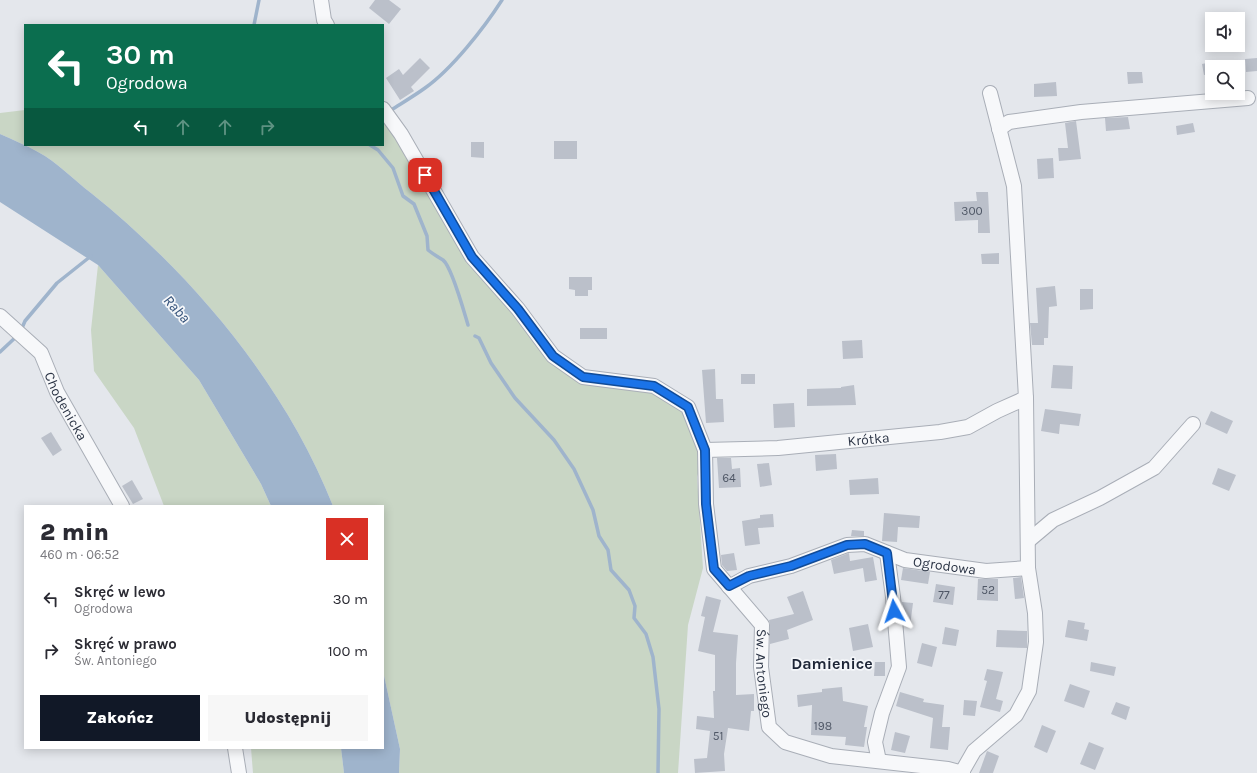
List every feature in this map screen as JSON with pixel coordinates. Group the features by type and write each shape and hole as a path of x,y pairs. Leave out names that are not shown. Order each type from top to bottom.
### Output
{"street":[{"path":"322,0 324,20 326,24"},
{"path":"963,772 974,751 1016,714 1029,691 1036,642 1035,613 1028,568 1026,398 1014,186 990,93"},
{"path":"999,129 1009,122 1074,113 1248,98"},
{"name":"Św. Antoniego","path":"384,110 401,134 472,257 518,309 553,356 583,377 654,386 688,407 705,450 706,504 714,569 762,625 760,667 769,727 785,742 831,756 963,772"},
{"name":"Chodenicka","path":"0,316 41,353 57,392 121,505"},
{"name":"Krótka","path":"705,450 778,448 940,432 968,427 997,411 1026,398"},
{"path":"1028,541 1053,520 1100,498 1154,468 1193,424"},
{"name":"Ogrodowa","path":"729,586 749,576 791,566 847,545 865,544 905,560 986,571 1028,568"},
{"path":"879,761 875,742 882,713 899,667 894,597 887,553"},
{"path":"235,749 239,773"}],"green space":[{"path":"24,110 24,145 0,134 0,113"},
{"path":"384,121 401,134 472,257 583,377 654,386 688,407 705,450 697,477 703,568 688,625 678,773 399,773 400,749 384,676 384,505 333,505 313,461 289,417 262,375 232,334 199,295 165,259 59,166 26,146 384,146"},
{"path":"98,265 199,380 261,484 271,505 164,505 134,428 94,371 91,330"},
{"path":"251,749 341,749 344,773 253,773"}],"water":[{"name":"Raba","path":"0,134 45,156 59,166 128,225 165,259 199,295 232,334 262,375 289,417 313,461 333,505 271,505 261,484 199,380 98,265 0,202"},
{"path":"384,676 400,749 399,773 344,773 341,749 384,749"}],"building":[{"path":"375,0 389,0 401,9 389,24 369,8"},
{"path":"420,58 430,68 411,87 414,91 400,100 386,78 399,69 403,75"},
{"path":"1257,58 1257,71 1246,72 1245,59"},
{"path":"1205,63 1205,75 1204,75 1202,64"},
{"path":"1127,72 1142,72 1143,83 1128,84"},
{"path":"1056,82 1057,96 1034,97 1034,84"},
{"path":"1128,117 1130,129 1106,131 1105,118"},
{"path":"1076,121 1081,159 1059,161 1058,148 1068,148 1065,123"},
{"path":"1193,123 1195,132 1177,135 1176,126"},
{"path":"554,141 577,141 577,159 554,159"},
{"path":"471,142 484,142 484,158 471,157"},
{"path":"1053,158 1054,178 1038,179 1037,159"},
{"path":"976,192 988,192 990,233 978,233 978,220 955,221 954,202 977,201"},
{"path":"999,253 999,264 982,264 981,254"},
{"path":"569,277 592,277 592,290 588,290 588,296 575,296 575,290 569,289"},
{"path":"1055,286 1057,306 1049,307 1048,338 1044,338 1044,345 1032,345 1030,323 1038,323 1036,288"},
{"path":"1080,289 1093,289 1093,309 1080,310"},
{"path":"580,328 607,328 607,339 580,339"},
{"path":"862,340 863,358 843,359 842,341"},
{"path":"1053,365 1073,366 1072,389 1051,388"},
{"path":"715,369 716,399 723,399 724,422 706,423 702,370"},
{"path":"741,374 755,374 755,384 741,384"},
{"path":"854,385 856,405 807,406 807,389 841,388"},
{"path":"794,403 795,427 774,428 773,404"},
{"path":"1045,409 1081,414 1079,426 1060,424 1059,434 1041,431"},
{"path":"1211,411 1233,421 1227,434 1205,424"},
{"path":"51,432 62,450 53,456 41,438"},
{"path":"836,454 837,469 816,471 815,455"},
{"path":"717,458 731,458 732,469 740,468 741,487 719,488"},
{"path":"769,463 772,485 760,487 757,464"},
{"path":"1218,468 1236,475 1229,491 1212,484"},
{"path":"878,478 879,494 850,495 849,480"},
{"path":"132,480 143,499 133,504 122,486"},
{"path":"884,513 920,516 919,528 898,527 897,542 882,541"},
{"path":"773,514 774,527 758,528 760,544 745,546 742,521 760,518 760,515"},
{"path":"852,530 864,531 864,536 851,536"},
{"path":"734,553 737,570 727,571 722,565 721,555"},
{"path":"849,553 850,561 873,557 877,580 865,582 863,568 834,574 831,560"},
{"path":"903,568 930,572 928,584 901,580"},
{"path":"1021,577 1024,598 1015,599 1013,578"},
{"path":"978,579 998,579 998,601 977,600"},
{"path":"936,584 955,587 953,605 933,602"},
{"path":"803,591 813,620 787,630 789,639 770,644 769,620 794,614 787,597"},
{"path":"706,596 721,600 713,632 738,635 736,695 754,694 754,711 751,711 749,731 728,728 724,754 725,771 695,773 694,759 707,758 710,731 696,729 697,716 714,718 713,691 715,691 715,655 698,651 705,617 701,616"},
{"path":"902,602 913,603 910,626 904,625"},
{"path":"1068,620 1085,623 1084,629 1089,630 1087,641 1065,637"},
{"path":"868,624 873,647 853,651 849,628"},
{"path":"945,627 959,630 956,646 942,644"},
{"path":"997,630 1027,631 1027,648 996,647"},
{"path":"922,643 937,647 932,667 917,663"},
{"path":"875,662 885,662 885,676 874,676"},
{"path":"1091,662 1116,667 1114,676 1090,671"},
{"path":"987,669 1003,672 996,699 1003,701 1000,712 980,707 987,681 984,680"},
{"path":"1070,684 1090,691 1084,708 1064,701"},
{"path":"842,687 843,701 868,706 864,727 867,727 864,747 845,745 846,737 811,735 812,705 798,707 797,695 822,692 822,689"},
{"path":"900,692 924,699 923,702 944,705 942,727 950,727 948,750 930,748 933,718 896,706"},
{"path":"964,700 977,701 975,716 963,715"},
{"path":"1116,702 1130,707 1126,720 1111,714"},
{"path":"1042,725 1056,731 1047,753 1034,747"},
{"path":"895,732 910,736 905,753 891,750"},
{"path":"1089,742 1104,748 1095,770 1080,764"},
{"path":"987,751 999,756 993,773 979,773"}],"waterway":[{"path":"254,24 259,0"},
{"path":"391,110 425,88 446,70 477,35 502,0"},
{"path":"372,146 378,150 393,168 403,196 414,204 427,236 428,250 443,260 450,271 468,325"},
{"path":"22,328 25,321 57,283 91,256"},
{"path":"0,352 17,336"},
{"path":"475,336 479,338 491,363 515,398 554,440 574,469 593,510 599,536 608,550 611,570 629,590 635,606 634,618 646,634 653,657 659,709 658,773"}],"district":[{"name":"Damienice","path":"832,663"}],"route":[{"path":"425,175 472,257 518,309 553,356 583,377 654,386 688,407 705,450 706,504 714,569 729,586 749,576 791,566 847,545 865,544 887,553 894,597 894,611"}]}
